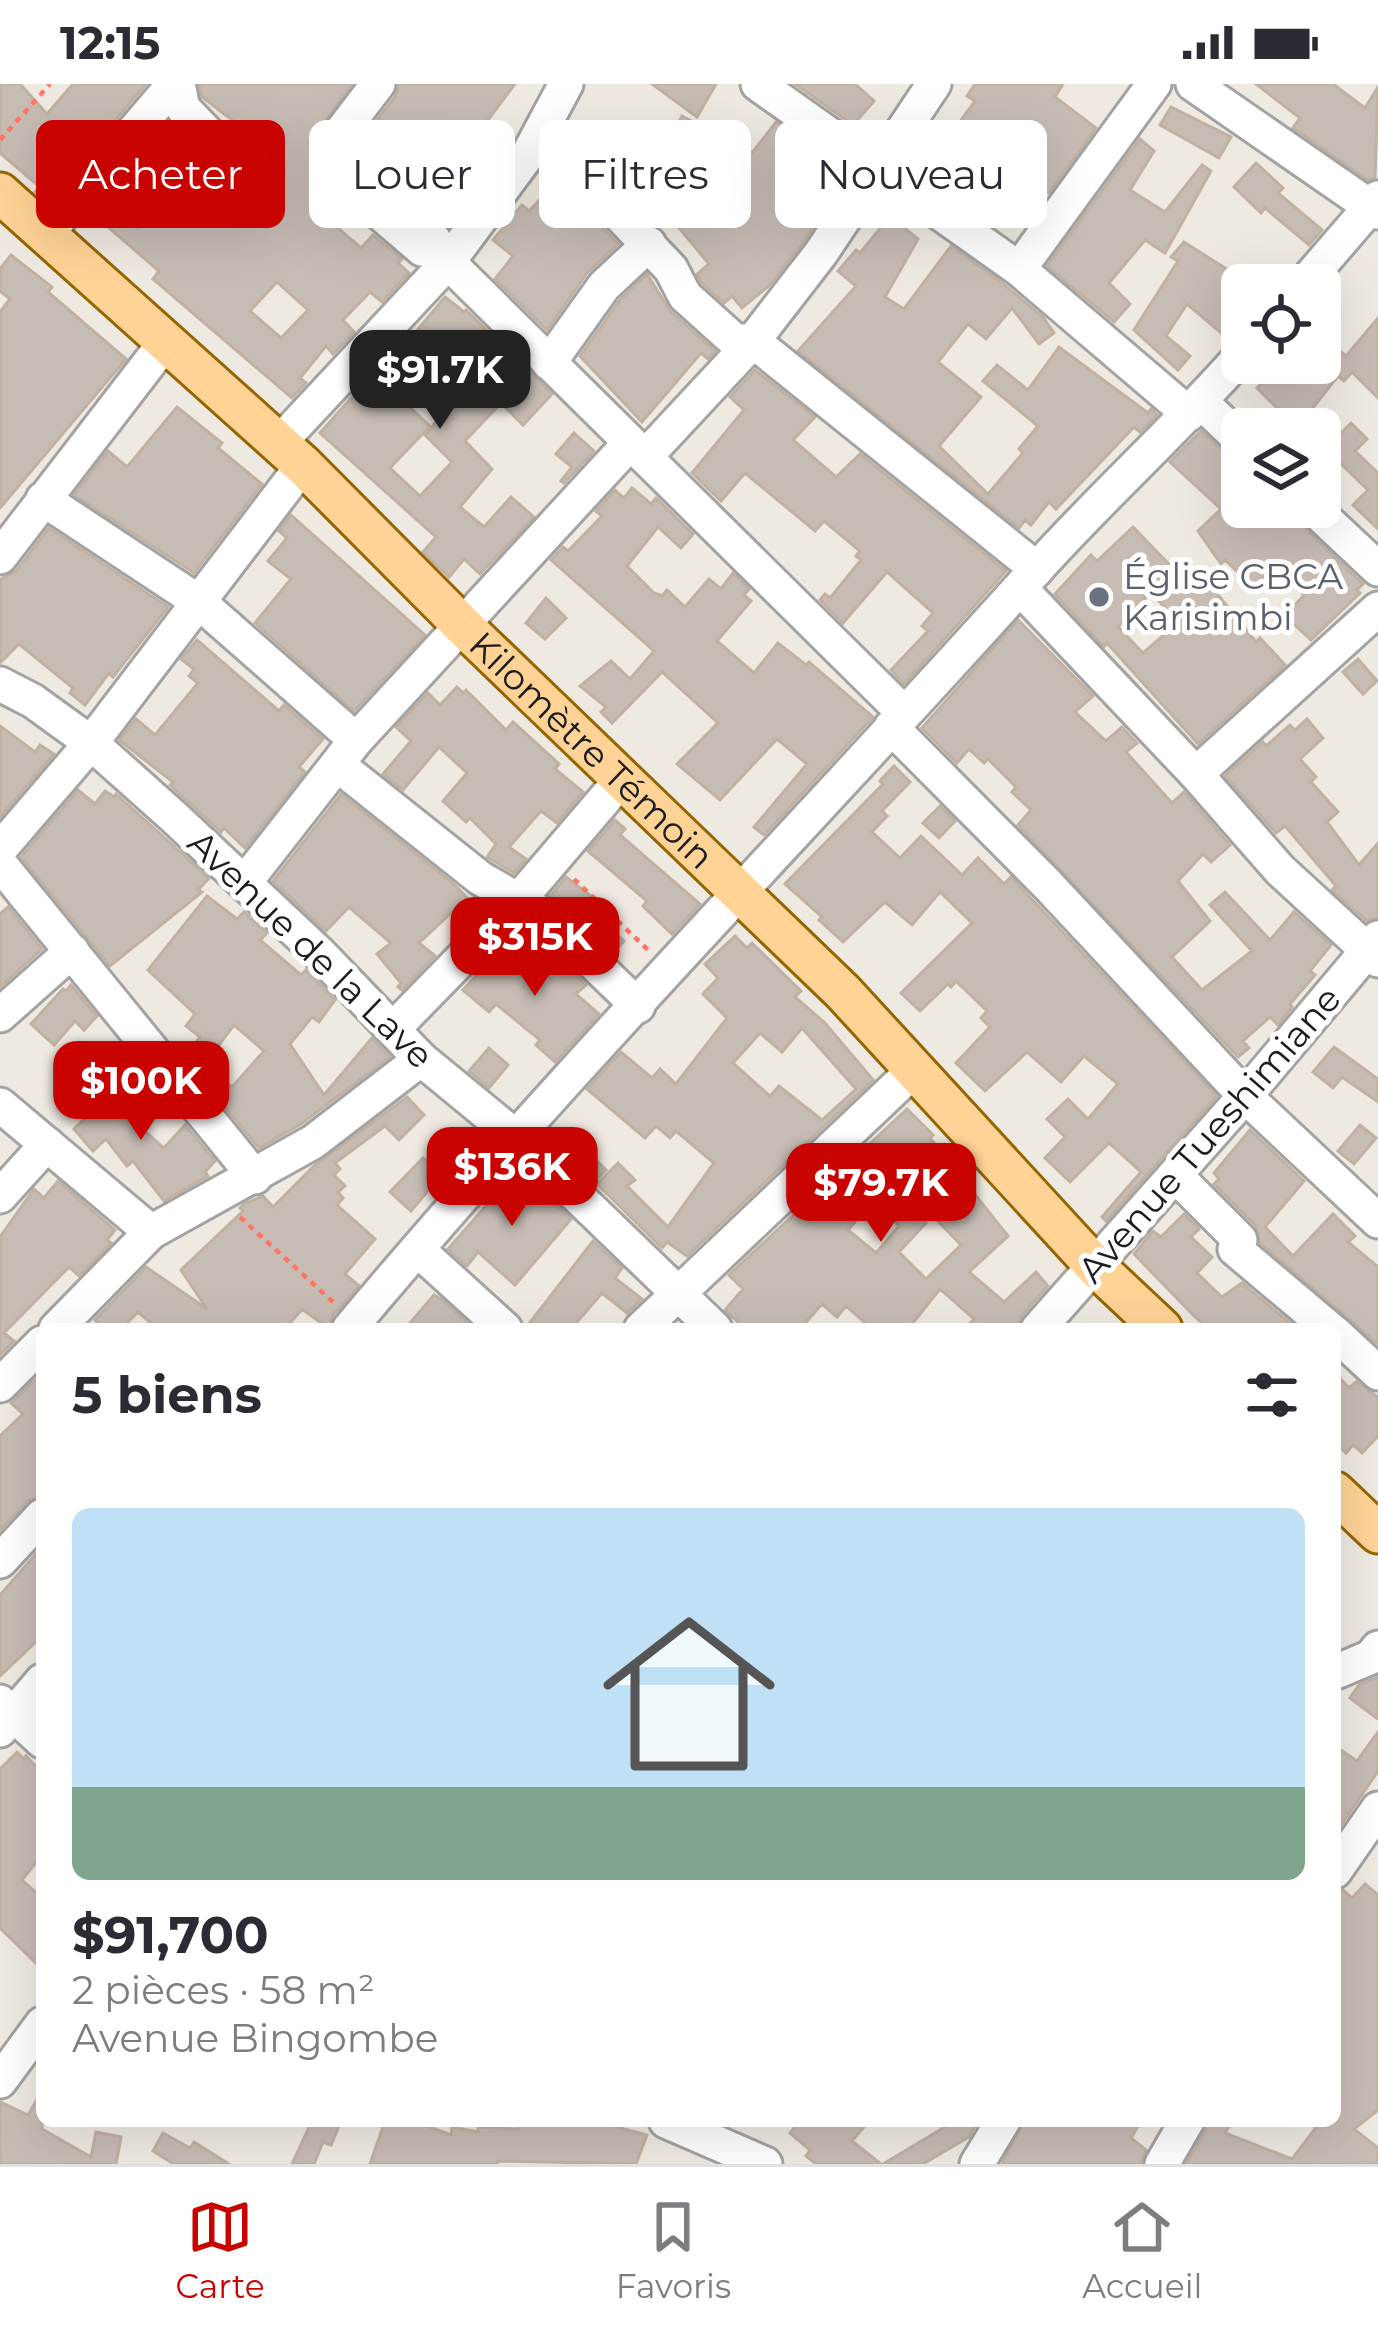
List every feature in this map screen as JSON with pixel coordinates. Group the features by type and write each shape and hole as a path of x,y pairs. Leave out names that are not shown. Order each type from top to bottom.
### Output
{"main road":[{"name":"Kilomètre Témoin","path":"5,207 47,233 291,454 461,625 843,992 1094,1265 1156,1323"},
{"path":"1341,1498 1378,1533"}],"street":[{"path":"176,84 183,108 195,120"},
{"path":"47,233 176,84"},
{"path":"378,84 329,148 355,177 362,172 386,195 379,212 422,248 434,240 448,262 897,720 1245,1096 1378,1221"},
{"path":"0,849 91,743 200,602 291,454 448,262 529,153 566,84"},
{"path":"758,84 810,120"},
{"path":"911,120 934,84"},
{"path":"1019,269 1154,84"},
{"path":"1192,84 1376,205 1322,264"},
{"path":"633,228 671,269 685,296 735,341 753,341 1028,578 1280,870 1374,950"},
{"path":"245,882 347,753 461,625 753,341 838,228"},
{"path":"963,228 1221,426"},
{"path":"549,363 604,286 649,244"},
{"path":"0,557 167,340"},
{"path":"354,1323 739,892 1028,578 1221,379"},
{"path":"43,499 200,602 347,753 480,878 544,915 638,1006"},
{"path":"1334,528 1378,569"},
{"path":"1196,774 1378,608"},
{"name":"Avenue de la Lave","path":"0,683 91,743 245,882 422,1058 517,1138 708,1323"},
{"path":"394,1028 517,902 621,780"},
{"path":"0,864 256,1177"},
{"name":"Avenue Tueshimiane","path":"1044,1323 1374,950"},
{"path":"0,1015 72,951"},
{"path":"62,1323 151,1232 313,1142 422,1058"},
{"path":"647,1323 913,1071"},
{"path":"0,1105 151,1232"},
{"path":"0,1196 47,1144"},
{"path":"1175,1175 1240,1240 1235,1249 1248,1263 1322,1323"},
{"path":"418,1250 498,1323"},
{"path":"1341,1339 1378,1373"},
{"path":"0,1385 36,1349"},
{"path":"0,1561 36,1522"},
{"path":"1341,1670 1371,1657 1378,1648"},
{"path":"36,1686 4,1715 36,1737"},
{"path":"1341,1849 1378,1809"},
{"path":"0,2081 36,2032"},
{"path":"680,2127 765,2164"},
{"path":"977,2164 1000,2127"},
{"path":"1162,2164 1184,2127"}],"path":[{"path":"0,140 50,84"},
{"path":"560,853 582,890 669,970"},
{"path":"220,1196 350,1323"}],"building":[{"path":"0,84 20,84 47,114 73,84 146,84 115,120 36,120 36,184 0,153"},
{"path":"199,84 352,84 326,120 309,120 309,228 338,228 361,248 373,235 402,259 398,263 409,273 382,302 370,292 343,320 354,332 333,354 326,346 300,378 306,383 292,398 153,279 159,271 109,228 285,228 285,120 232,120 202,97","holes":["277,282 308,310 281,338 250,311"]},
{"path":"399,84 515,84 488,120 377,120"},
{"path":"652,84 716,84 697,117"},
{"path":"795,84 855,84 874,101 857,120 846,120"},
{"path":"975,84 1063,84 1055,97 1096,128 1049,193 1047,120 961,120 975,101 967,96"},
{"path":"1256,84 1333,84 1365,108 1378,87 1375,178 1368,180 1293,128 1300,118"},
{"path":"1171,107 1231,137 1219,158 1160,125"},
{"path":"775,123 775,228 813,228 770,285 742,308 732,296 724,303 702,283 697,274 709,264 679,228 751,228 751,152"},
{"path":"1140,139 1154,151 1130,190 1165,212 1202,165 1211,171 1165,253 1145,240 1109,283 1130,304 1114,322 1047,266"},
{"path":"1256,163 1283,188 1278,193 1322,230 1309,245 1265,208 1261,213 1234,187"},
{"path":"539,200 539,228 603,228 618,244 587,273 547,330 495,279 513,256 493,240 503,228 515,228 515,213 522,205 529,211"},
{"path":"880,228 905,228 918,239 885,297 904,309 951,246 1043,317 1054,333 1039,344 1012,308 986,339 968,324 938,362 981,397 939,446 988,494 1023,453 1019,449 1038,426 983,381 997,365 1028,390 1059,347 1157,415 1140,432 1134,427 1056,509 1049,502 1031,525 1025,520 1019,528 798,351 856,286 838,271 856,250 860,253"},
{"path":"1184,242 1221,266 1221,333 1187,304 1166,336 1190,356 1178,370 1134,330 1178,261 1171,257"},
{"path":"11,255 52,287 48,292 126,359 0,508 0,312 10,299 0,291 0,269"},
{"path":"647,274 670,311 715,351 708,359 701,353 642,422 580,356 620,300"},
{"path":"445,297 466,310 552,394 523,425 501,403 465,441 492,469 460,507 484,527 511,497 534,517 480,574 464,559 449,577 423,552 436,537 320,433 377,369 381,373","holes":["429,372 458,396 425,435 452,462 420,496 390,468 430,426 404,402"]},
{"path":"1378,318 1378,398 1352,372 1344,381 1341,378 1341,352 1346,356"},
{"path":"755,370 815,417 793,440 836,477 860,454 1006,571 904,684 891,670 928,631 922,626 933,613 887,572 843,623 820,600 825,594 830,598 861,560 856,556 860,551 824,521 815,531 745,473 721,501 692,473 744,410 730,397"},
{"path":"1261,384 1332,384 1313,408 1277,408 1257,388"},
{"path":"177,407 262,484 194,573 74,495 108,451 127,467"},
{"path":"1351,423 1367,439 1355,451 1378,473 1378,529 1353,505 1368,490 1341,464 1341,433"},
{"path":"1201,431 1221,450 1221,509 1170,462"},
{"path":"574,433 594,451 564,483 572,467 556,454"},
{"path":"632,488 651,504 656,498 693,534 681,548 658,527 627,566 654,593 662,596 667,590 685,607 709,579 721,589 733,573 749,589 744,595 751,601 717,641 754,673 778,643 806,665 809,662 873,717 764,835 754,827 807,764 777,739 720,800 677,764 718,723 662,672 612,723 601,712 606,707 580,686 611,661 630,679 654,651 551,560 563,547 568,551 602,516 596,511 615,490 624,498"},
{"path":"1221,509 1221,528 1304,528 1363,584 1357,590 1360,593 1311,640 1285,616 1304,595 1279,567 1253,586 1225,560 1221,564 1198,531"},
{"path":"291,515 425,635 354,711 255,623 291,579 268,561 287,538 279,531"},
{"path":"1133,527 1194,590 1206,580 1256,642 1260,638 1285,665 1198,744 1107,643 1104,647 1055,594 1091,555 1097,561","holes":["1151,592 1178,623 1143,653 1118,627"]},
{"path":"49,528 168,607 85,705 70,693 73,688 19,644 0,663 0,580 17,570"},
{"path":"546,598 566,618 545,639 526,623"},
{"path":"1018,620 1093,696 1075,712 1106,741 1122,727 1137,743 1126,752 1172,803 1184,792 1230,845 1211,862 1203,854 1178,881 1210,921 1172,957 1202,990 1252,951 1210,905 1225,892 1270,940 1294,912 1331,945 1278,1025 1270,1017 1243,1041 1249,1048 1238,1057 1018,825 1031,810 1012,792 1016,787 988,759 984,763 969,749 957,763 922,728"},
{"path":"197,640 279,711 284,705 323,739 299,767 305,772 245,848 119,740 136,719 155,735 198,683 189,676 194,669 181,659"},
{"path":"1358,659 1377,681 1363,694 1343,672"},
{"path":"457,687 463,693 466,690 506,730 513,722 583,792 557,823 541,811 509,847 526,859 514,873 487,857 496,844 470,818 466,822 443,801 467,773 439,747 403,790 383,774 411,741 396,727 428,693 440,705"},
{"path":"1307,719 1323,738 1300,759 1316,777 1311,782 1338,812 1327,822 1359,865 1378,843 1378,917 1367,921 1332,890 1336,886 1285,826 1276,833 1225,776 1263,742 1266,746 1290,725 1295,730"},
{"path":"0,726 35,752 40,745 54,754 0,817"},
{"path":"894,766 910,782 882,811 887,816 872,832 900,858 921,836 962,875 978,858 1004,884 1011,877 1217,1096 1106,1221 1102,1217 1141,1172 1109,1143 1070,1182 1045,1158 1065,1137 1047,1119 1068,1099 1088,1119 1118,1084 1084,1056 1061,1082 1027,1052 985,1091 956,1063 990,1027 981,1018 987,1011 956,981 920,1011 901,993 972,923 940,892 912,925 885,902 843,942 785,884 883,784 880,781"},
{"path":"78,790 95,804 105,791 116,794 209,878 198,890 202,892 110,966 21,857"},
{"path":"341,794 474,905 457,920 451,913 419,943 435,956 402,990 377,954 391,943 349,907 326,931 273,881"},
{"path":"940,806 955,821 939,838 923,823"},
{"path":"615,820 625,829 620,835 700,904 672,934 643,906 647,901 588,851"},
{"path":"566,877 596,900 590,908 624,941 613,953 551,895"},
{"path":"207,896 237,919 244,912 267,933 260,940 301,975 306,970 335,1000 319,1022 312,1017 290,1044 324,1095 372,1038 390,1057 301,1124 259,1148 211,1090 222,1078 232,1087 264,1051 234,1025 209,1058 194,1045 200,1037 186,1026 195,1014 148,970"},
{"path":"8,907 42,949 0,987 0,914"},
{"path":"735,936 747,948 752,943 801,991 795,997 825,1023 873,1080 687,1256 667,1242 662,1248 597,1184 618,1163 635,1180 627,1186 668,1227 714,1163 676,1131 670,1138 656,1126 645,1138 587,1089 621,1052 652,1078 660,1069 676,1084 727,1018 703,994 718,978 705,964","holes":["802,1028 856,1089 822,1120 779,1086 770,1096 733,1063 760,1033 782,1052"]},
{"path":"521,949 550,974 562,962 586,985 576,994 599,1014 555,1062 536,1045 540,1040 496,1004 489,1012 463,990 498,951 511,961"},
{"path":"71,985 97,1016 84,1030 75,1021 54,1045 31,1024"},
{"path":"1334,1047 1378,1079 1378,1102 1342,1077 1333,1088 1313,1072"},
{"path":"489,1048 508,1065 489,1088 469,1071"},
{"path":"79,1073 164,1148 185,1125 215,1161 205,1172 208,1176 164,1201 133,1161 127,1166 106,1139 93,1151 74,1129 92,1111 66,1088"},
{"path":"407,1097 424,1115 399,1140 385,1126 335,1163 340,1169 334,1175 345,1186 338,1192 343,1198 337,1205 375,1239 345,1274 359,1286 330,1323 321,1323 302,1309 290,1323 151,1323 138,1312 127,1323 95,1320 146,1267 207,1309 181,1270 243,1211 244,1204 263,1196 273,1207 314,1166"},
{"path":"907,1109 933,1135 930,1138 1008,1236 969,1272 1004,1302 1036,1272 1048,1286 1019,1323 970,1323 974,1319 940,1289 913,1323 865,1323 846,1306 837,1317 822,1304 805,1323 739,1323 725,1310 743,1289 729,1275","holes":["930,1171 956,1200 936,1219 961,1245 926,1279 899,1252 926,1223 901,1195","875,1199 899,1226 876,1253 848,1230"]},
{"path":"1360,1125 1376,1138 1354,1164 1338,1151"},
{"path":"1250,1130 1304,1181 1265,1227 1293,1256 1333,1214 1355,1236 1348,1242 1378,1267 1378,1344 1260,1243 1255,1225 1214,1184 1219,1179 1214,1173"},
{"path":"566,1134 585,1152 574,1164 555,1145"},
{"path":"468,1140 478,1148 453,1177 443,1170"},
{"path":"592,1156 606,1170 593,1183 579,1169"},
{"path":"423,1158 442,1174 411,1211 390,1192"},
{"path":"522,1172 571,1219 515,1285 478,1252 467,1266 448,1249 505,1184 509,1187"},
{"path":"58,1181 115,1230 107,1240 111,1243 79,1276 69,1267 4,1333 14,1341 0,1355 0,1237 34,1189 44,1198"},
{"path":"1184,1214 1199,1229 1191,1237 1212,1257 1197,1273 1222,1297 1242,1283 1290,1323 1202,1323 1134,1254 1153,1231 1161,1237"},
{"path":"593,1241 622,1268 615,1278 642,1299 627,1313 602,1293 576,1323 530,1323"},
{"path":"434,1295 467,1323 410,1323"},
{"path":"36,1379 36,1498 0,1530 0,1436 23,1414 11,1403"},
{"path":"1341,1379 1349,1388 1356,1382 1378,1397 1378,1436 1362,1453 1353,1445 1346,1453 1341,1448"},
{"path":"36,1554 36,1642 0,1676 0,1595"},
{"path":"1378,1677 1378,1719 1350,1698 1359,1685"},
{"path":"1378,1732 1378,1771 1341,1825 1341,1750 1357,1761"},
{"path":"17,1752 36,1767 36,1862 22,1880 36,1893 36,1963 0,1928 0,1769"},
{"path":"1365,1884 1378,1895 1378,2110 1354,2129 1378,2148 1378,2164 1186,2164 1208,2127 1228,2127 1225,2133 1292,2159 1316,2127 1341,2127 1341,1890 1352,1898"},
{"path":"36,2101 36,2127 91,2157 96,2132 121,2137 116,2164 0,2164 0,2102 28,2115"},
{"path":"309,2127 338,2127 331,2145 323,2142 314,2164 292,2164"},
{"path":"383,2127 430,2127 451,2135 452,2127 478,2132 478,2127 617,2127 647,2135 636,2164 370,2164"},
{"path":"795,2127 864,2127 852,2141 881,2164 816,2164 806,2156 810,2150 790,2133"},
{"path":"945,2127 975,2127 969,2137 923,2164 883,2164"},
{"path":"1021,2127 1137,2127 1131,2138 1146,2150 1141,2164 1002,2164"},
{"path":"163,2133 190,2148 194,2142 229,2164 174,2164 153,2151"}],"place":[{"name":"Église CBCA Karisimbi","path":"1099,597"}]}
